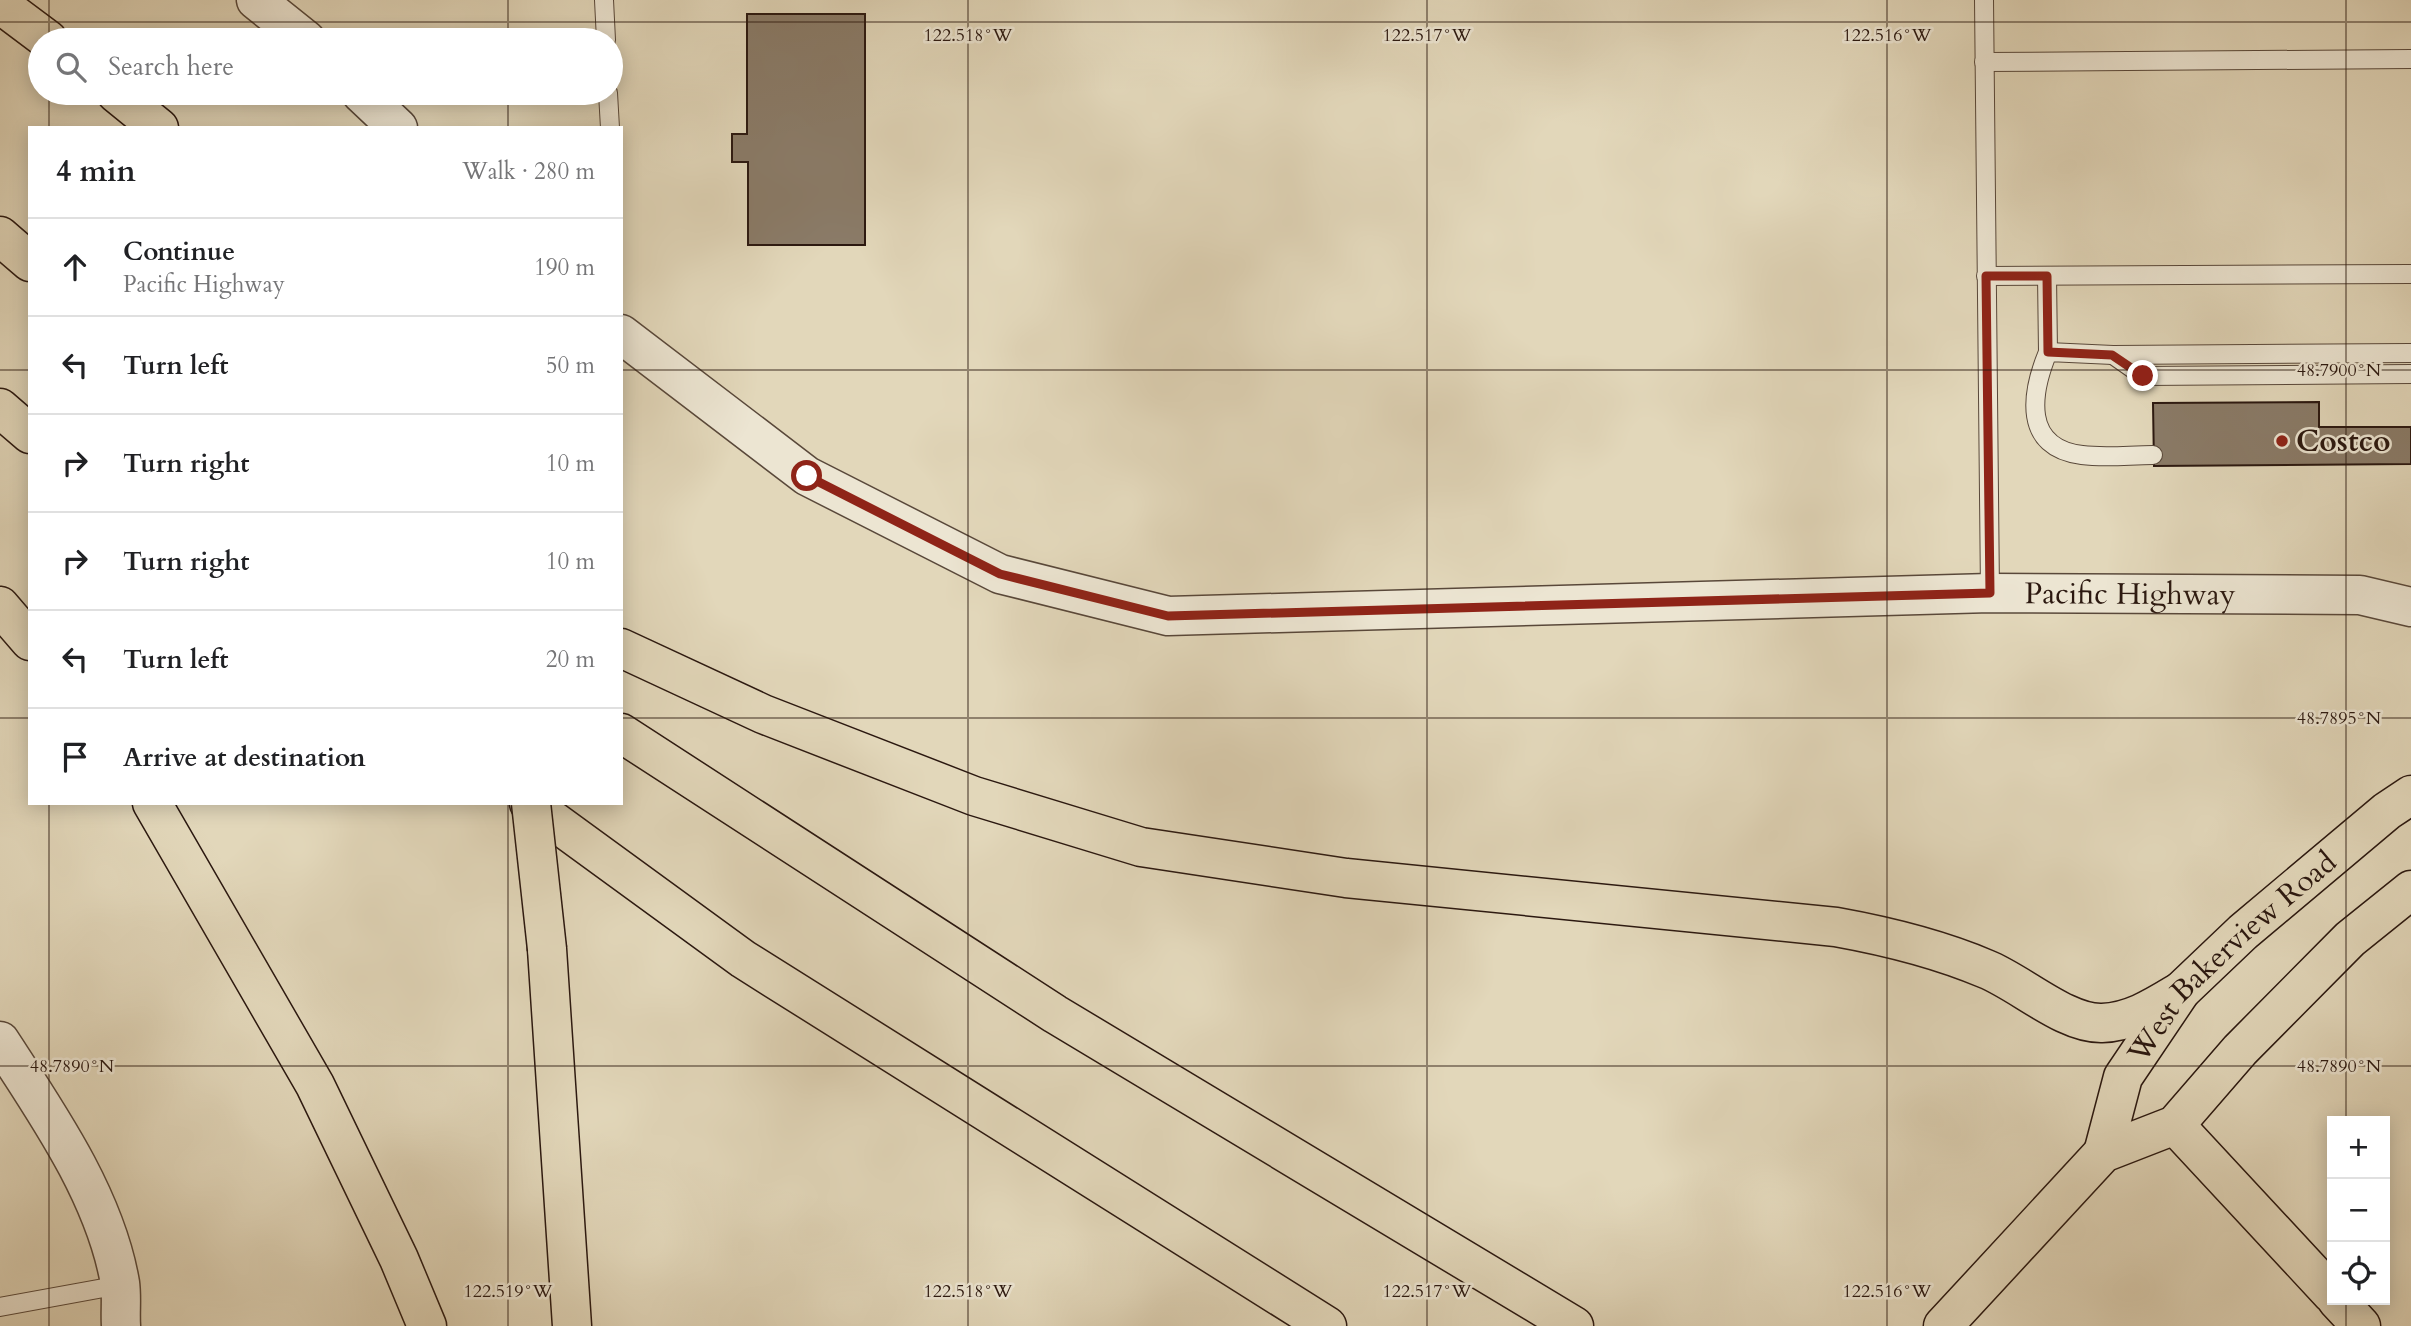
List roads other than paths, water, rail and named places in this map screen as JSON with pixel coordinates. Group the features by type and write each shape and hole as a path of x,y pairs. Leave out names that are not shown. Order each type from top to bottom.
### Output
{"main road":[{"path":"0,4 32,28"},
{"path":"131,105 157,126"},
{"path":"0,236 28,260"},
{"path":"0,408 28,432"},
{"path":"0,606 28,639"},
{"path":"623,649 763,714 961,791 1141,846 1346,878 1836,927 1881,936 1987,969 2076,1018 2101,1023 2133,1018 2181,991"},
{"path":"623,734 1055,1014 1574,1326"},
{"name":"West Bakerview Road","path":"2103,1153 2123,1077 2181,991 2243,932 2387,811 2411,795"},
{"path":"153,805 315,1085 428,1326"},
{"path":"530,805 547,950 572,1326"},
{"path":"533,805 743,959 1327,1326"},
{"name":"West Bakerview Road","path":"1943,1326 2103,1153 2175,1125 2240,1050 2350,939 2411,890"},
{"path":"2175,1125 2327,1289"},
{"path":"2342,1305 2361,1326"}],"street":[{"path":"256,0 291,28"},
{"path":"374,105 396,126"},
{"name":"Pacific Highway","path":"623,336 818,482 1000,574 1168,616 1990,593 2360,595 2411,607"},
{"path":"0,1041 58,1130 88,1189 120,1285 121,1326"}],"lane":[{"path":"604,0 605,28"},
{"path":"1984,0 1990,593"},
{"path":"1984,62 2411,59"},
{"path":"609,105 610,126"},
{"path":"1986,276 2411,274"},
{"path":"2047,276 2048,352 2037,378 2033,401 2038,426 2052,443 2080,455 2153,455"},
{"path":"2048,352 2112,355 2411,353"},
{"path":"2112,355 2143,376 2411,374"},
{"path":"0,1307 120,1285"}],"place":[{"name":"Costco","path":"2282,441"}]}
